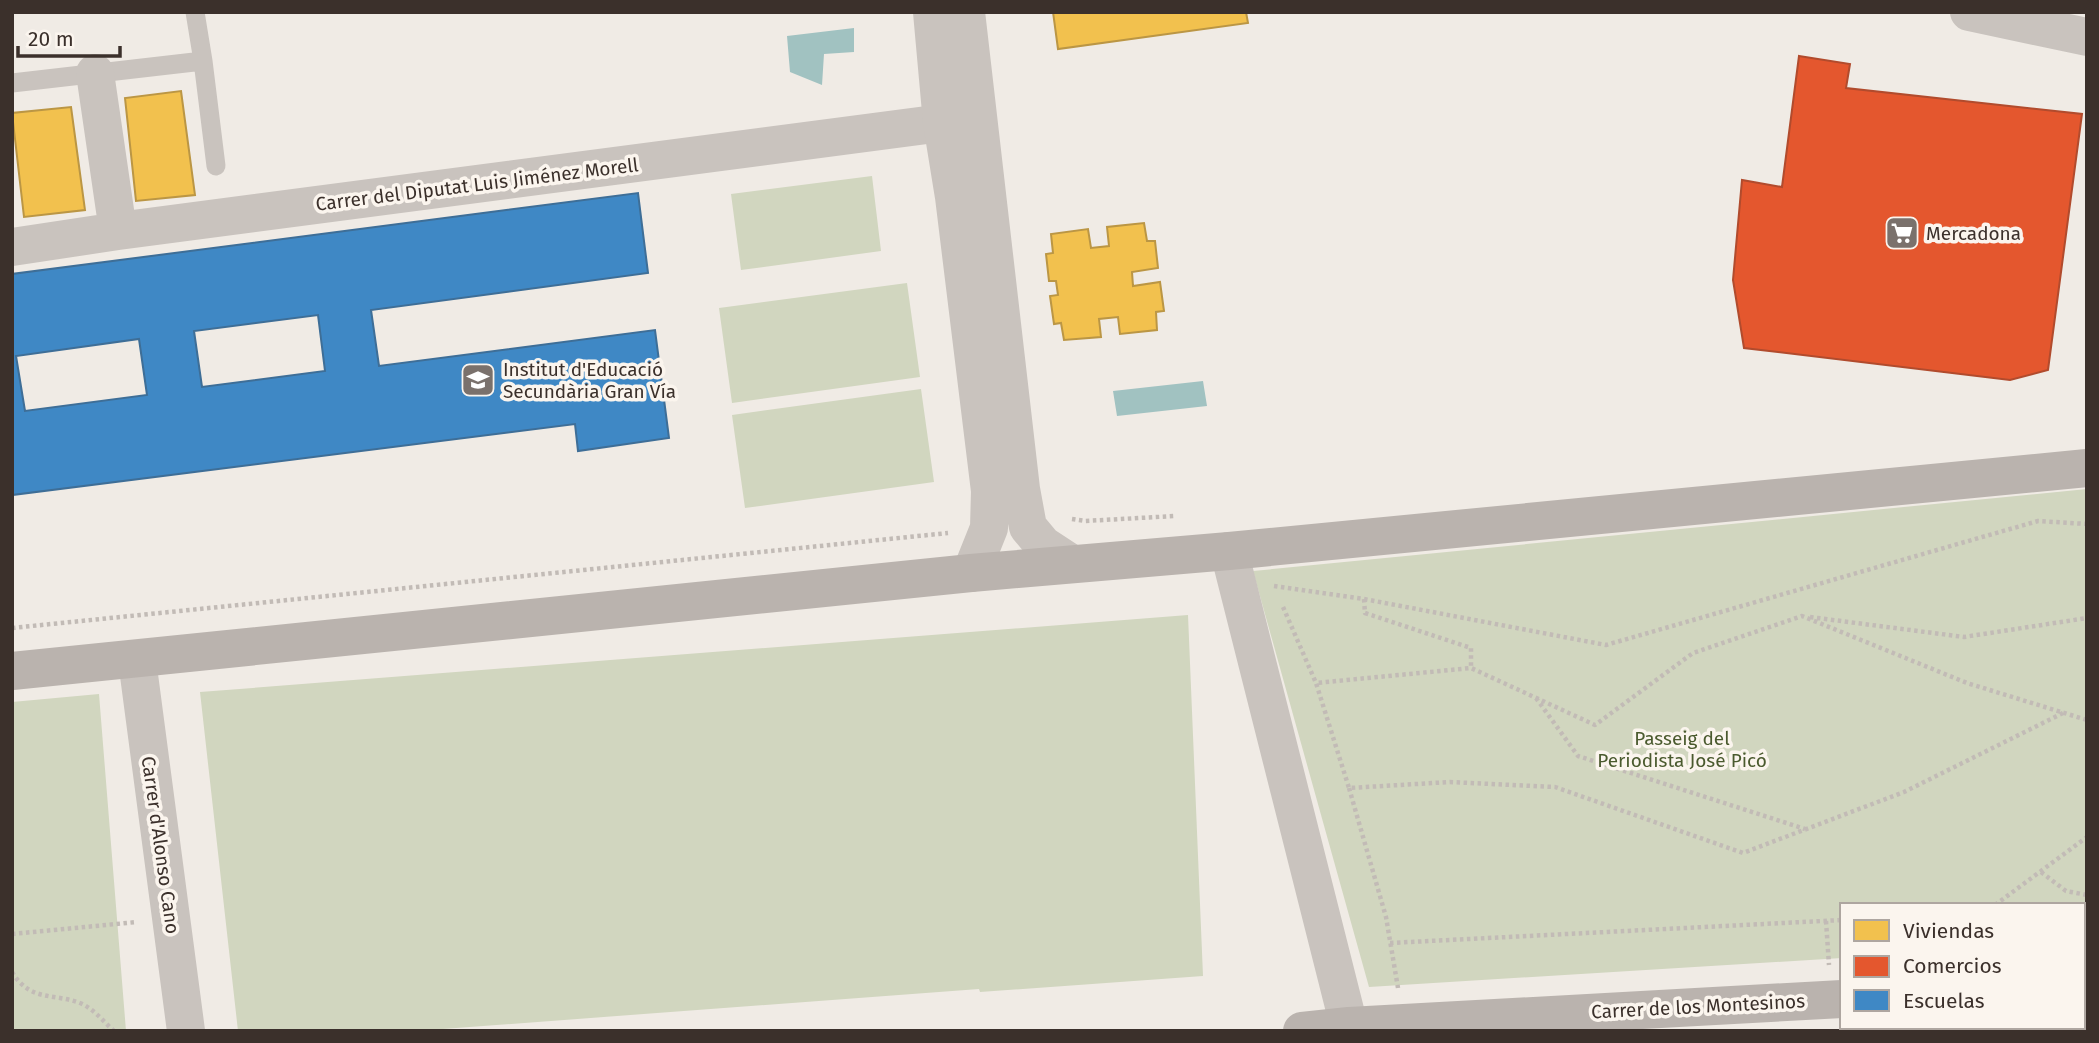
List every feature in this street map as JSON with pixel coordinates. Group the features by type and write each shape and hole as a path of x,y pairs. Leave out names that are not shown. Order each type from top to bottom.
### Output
{"main road":[{"path":"12,671 971,573 1229,551 2087,468"},
{"name":"Carrer de los Montesinos","path":"1302,1031 1349,1026 1840,999"}],"street":[{"path":"932,12 942,123 954,197 990,491 989,528 971,573"},
{"path":"966,12 1021,489 1028,527 1043,545 1072,564"},
{"path":"1969,12 2087,37"},
{"path":"95,74 118,231"},
{"name":"Carrer del Diputat Luis Jiménez Morell","path":"12,247 942,123"},
{"path":"1229,551 1349,1026"},
{"name":"Carrer d'Alonso Cano","path":"137,660 186,1031"}],"lane":[{"path":"195,12 216,166"},
{"path":"12,83 203,61"}],"path":[{"path":"1403,1023 1386,917 1349,788 1317,684 1274,586 1364,599 1606,645 2038,521 2087,524"},
{"path":"1364,599 1365,613 1471,648 1471,668"},
{"path":"1317,684 1471,668 1595,725 1693,653 1802,616 1964,637 2087,618"},
{"path":"1802,616 1968,684 2087,720"},
{"path":"1535,698 1578,756 1805,829"},
{"path":"1349,788 1450,782 1555,787 1743,853 1904,792 2063,713"},
{"path":"1997,903 2087,837"},
{"path":"2041,872 2066,891 2087,895"},
{"path":"12,934 171,918"},
{"path":"1390,943 1840,920"},
{"path":"12,972 22,984 34,992 77,1002 90,1008 114,1031"}],"green space":[{"path":"872,176 881,251 741,270 731,194"},
{"path":"907,283 920,377 732,403 719,308"},
{"path":"921,389 934,482 745,508 732,415"},
{"name":"Passeig del Periodista José Picó","path":"2087,489 2087,943 2085,903 1840,903 1840,958 1369,987 1253,571"},
{"path":"1188,615 1203,976 980,992 979,989 416,1031 238,1031 200,692"},
{"path":"99,694 126,1031 12,1031 12,702"}],"water":[{"path":"854,28 854,52 824,54 822,85 790,72 787,36"},
{"path":"1203,381 1207,406 1117,416 1113,391"}],"building: Viviendas":[{"path":"1053,12 1246,12 1248,23 1058,49"},
{"path":"181,91 195,195 136,201 125,98"},
{"path":"71,107 85,210 24,217 12,113"},
{"path":"1144,223 1147,241 1155,241 1158,268 1132,272 1133,286 1160,282 1164,311 1156,312 1157,330 1120,334 1118,317 1099,319 1101,337 1064,340 1061,323 1054,324 1050,296 1058,295 1056,281 1049,281 1046,254 1053,253 1051,234 1088,229 1091,248 1109,246 1107,227"}],"building: Comercios":[{"name":"Mercadona","path":"1799,56 1850,64 1846,88 2082,114 2048,370 2010,380 1744,348 1733,280 1742,180 1782,187"}],"building: Escuelas":[{"path":"638,193 648,273 371,310 379,366 655,330 669,438 578,451 575,424 12,495 12,274","holes":["318,315 325,371 202,387 194,331","139,339 147,395 25,411 16,356"]}],"place":[{"name":"Mercadona","path":"1902,233"},
{"name":"Institut d'Educació Secundària Gran Vía","path":"478,380"}]}
